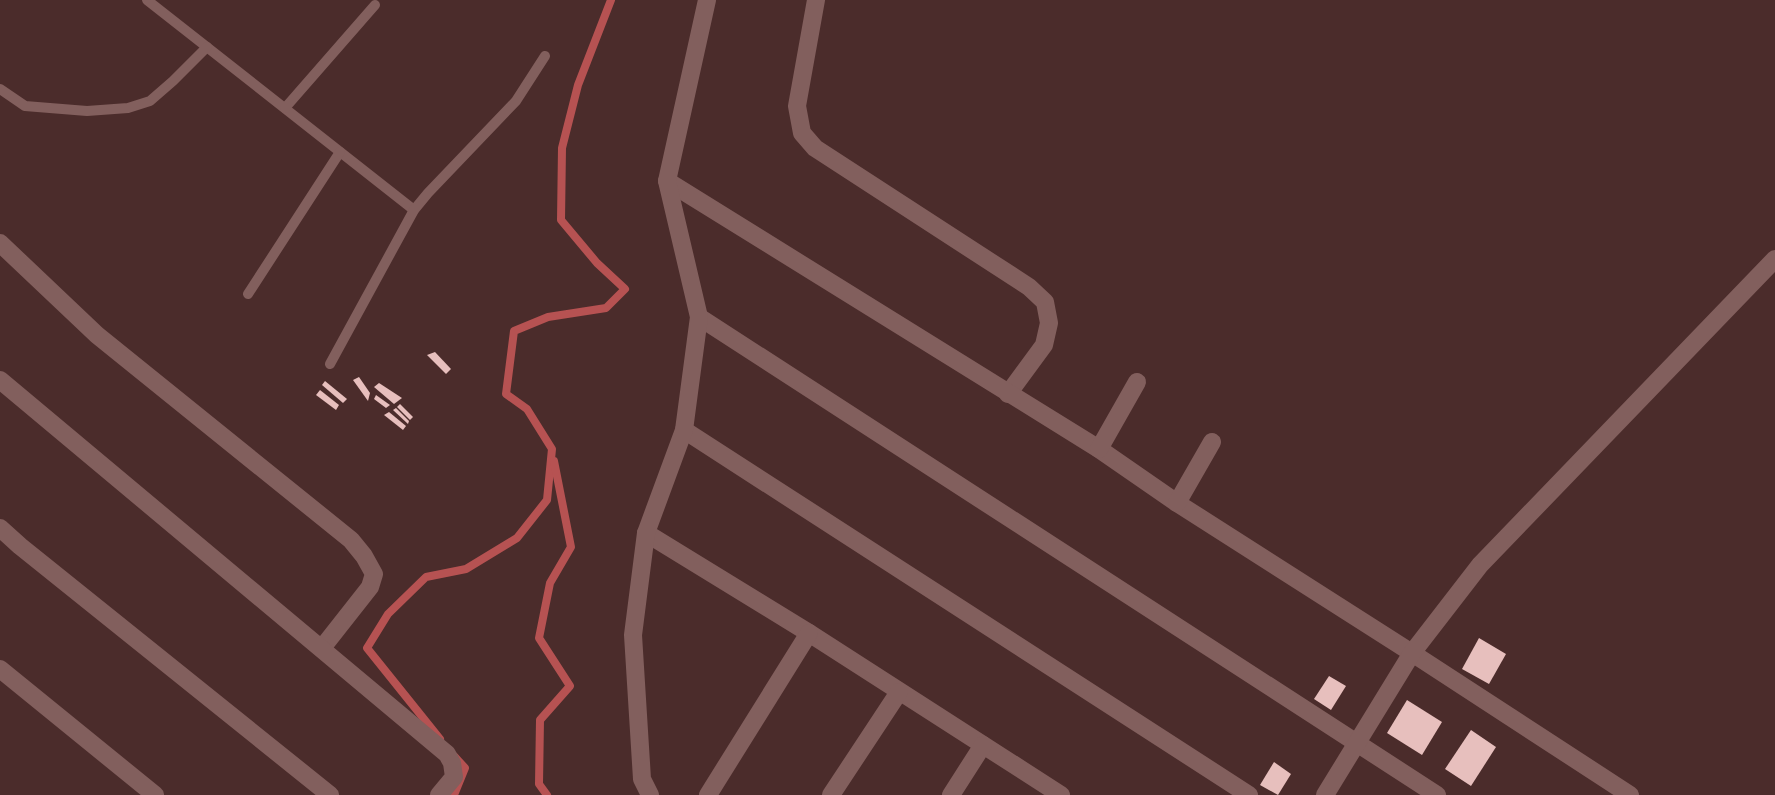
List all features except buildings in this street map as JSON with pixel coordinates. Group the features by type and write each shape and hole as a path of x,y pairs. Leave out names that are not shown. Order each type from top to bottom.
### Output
{"street":[{"path":"650,795 642,779 633,635 646,533 684,430 699,317 667,181 707,0"},
{"path":"816,0 797,106 802,132 814,148 1029,287 1044,302 1048,322 1044,345 1008,394"},
{"path":"667,181 1099,449 1177,503 1412,652 1630,795"},
{"path":"0,243 97,335 358,548 374,574 370,587 322,648"},
{"path":"1325,795 1412,652 1480,565 1775,259"},
{"path":"699,317 1437,795"},
{"path":"0,380 447,754 452,763 454,777 439,795"},
{"path":"1099,449 1137,382"},
{"path":"684,430 1249,795"},
{"path":"1177,503 1212,442"},
{"path":"0,528 330,795"},
{"path":"646,533 809,633 1061,795"},
{"path":"708,795 809,633"},
{"path":"0,669 154,795"},
{"path":"831,795 899,692"},
{"path":"951,795 983,745"}],"lane":[{"path":"147,0 414,210"},
{"path":"285,108 375,5"},
{"path":"0,89 26,106 87,111 128,108 150,100 207,47"},
{"path":"330,364 414,210 516,101 545,56"},
{"path":"248,294 340,152"}],"waterway":[{"path":"440,739 367,648 388,614 426,577 466,569 517,538 547,500 552,449 527,409 506,394 514,331 548,317 606,308 625,289 597,263 561,220 562,148 578,85 611,0"},
{"path":"547,795 539,784 540,720 570,686 539,638 550,583 571,547 554,461"},
{"path":"454,756 465,768 454,795"}]}
